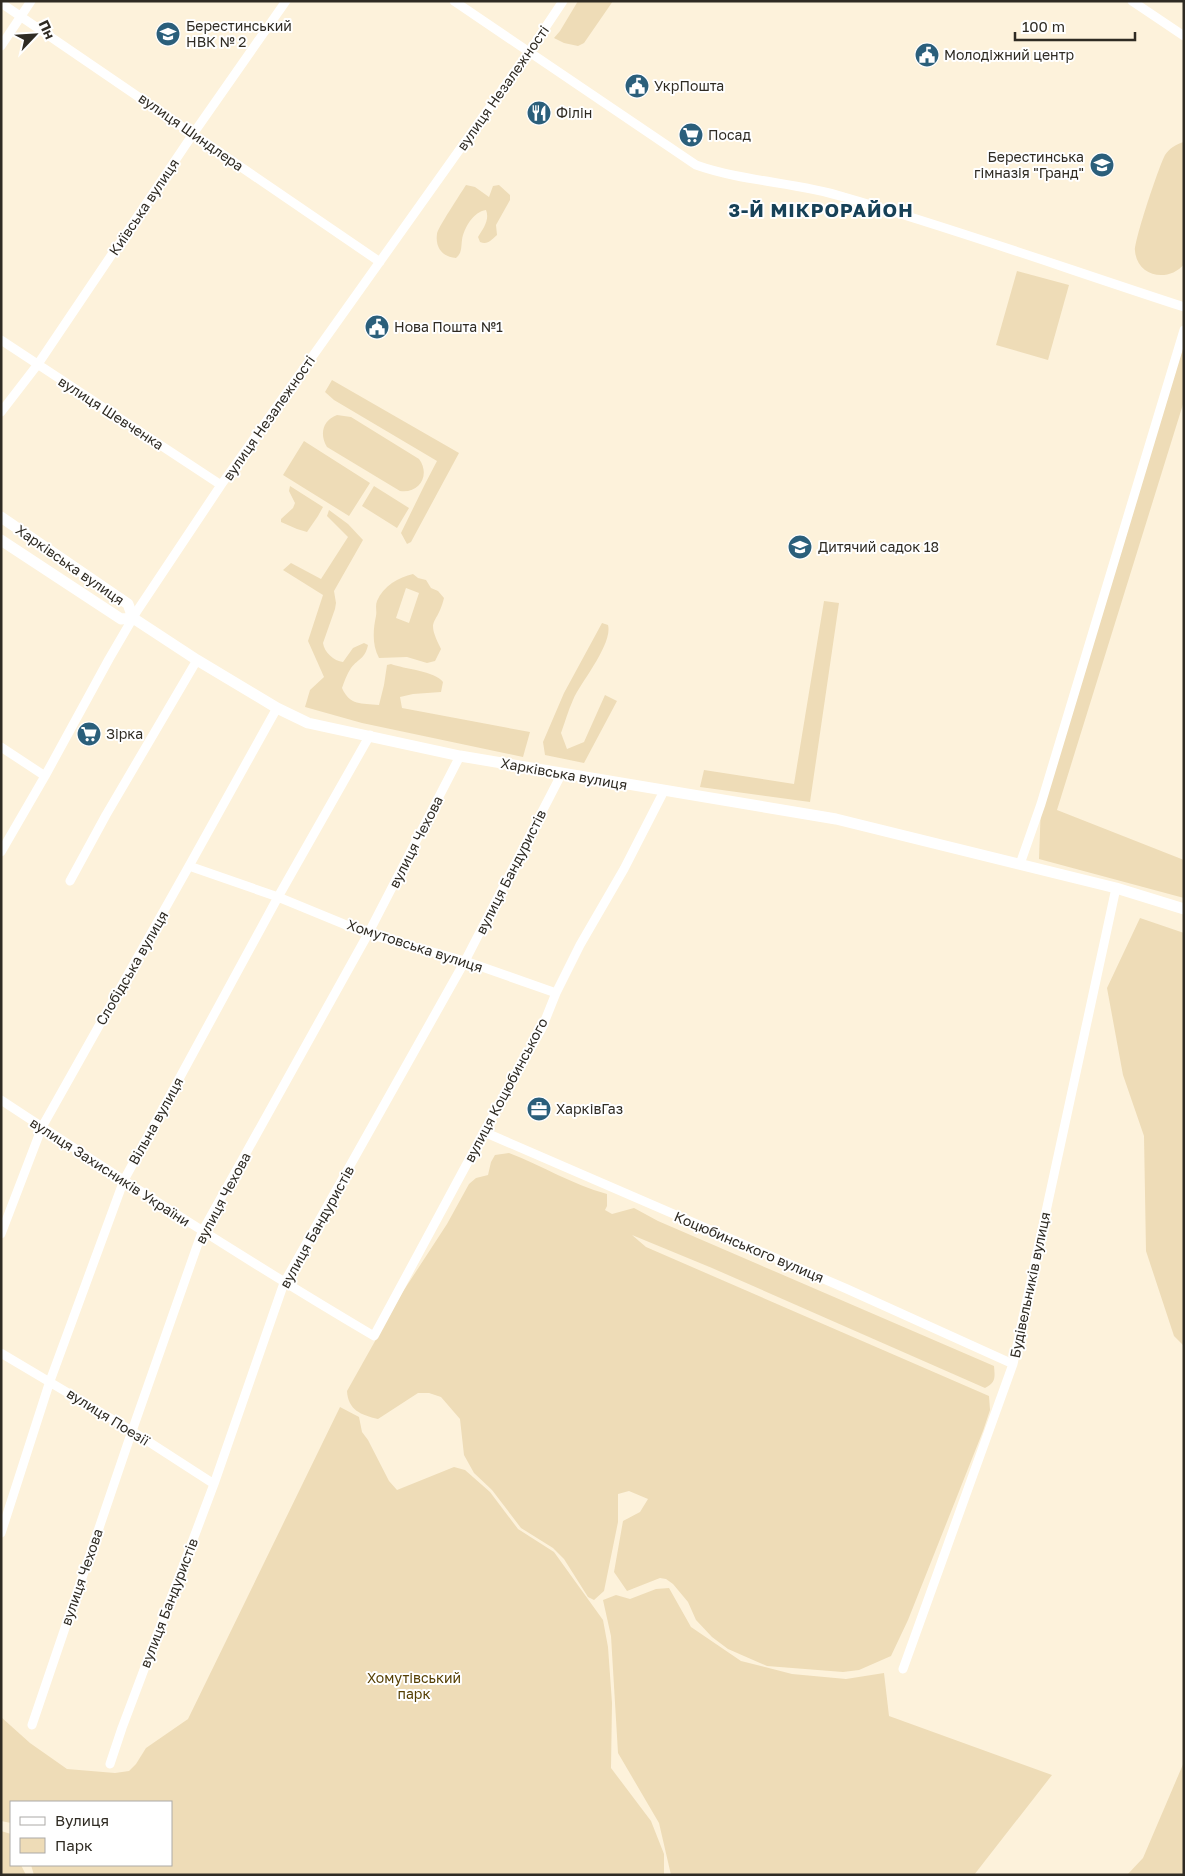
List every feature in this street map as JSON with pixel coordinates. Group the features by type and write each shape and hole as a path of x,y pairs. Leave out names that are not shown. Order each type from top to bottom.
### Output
{"street":[{"path":"1,46 32,1"},
{"name":"Київська вулиця","path":"1,412 38,364 192,134 286,1"},
{"path":"454,1 696,165 716,172 842,196 950,229 1184,307"},
{"name":"вулиця Незалежності","path":"1,852 133,618 221,485 529,52 563,1"},
{"path":"1132,1 1184,36"},
{"name":"вулиця Шиндлера","path":"1,3 380,262"},
{"path":"1020,864 1041,804 1184,330"},
{"name":"вулиця Шевченка","path":"1,340 221,485"},
{"name":"Харківська вулиця","path":"1,517 128,604 133,618 276,708 308,723 460,756 836,819 1116,888 1184,909"},
{"name":"Харківська вулиця","path":"1,540 121,619 133,618"},
{"path":"70,881 106,815 197,660"},
{"name":"Слобідська вулиця","path":"1,1234 42,1127 190,866 276,708"},
{"name":"Вільна вулиця","path":"1,1533 50,1381 124,1180 278,897 370,735"},
{"path":"1,747 45,776"},
{"name":"вулиця Чехова","path":"32,1726 202,1232 368,934 460,756"},
{"name":"вулиця Бандуристів","path":"110,1764 214,1484 284,1283 465,961 562,773"},
{"name":"вулиця Коцюбинського","path":"374,1336 542,1028 556,993 580,945 624,869 664,791"},
{"name":"Хомутовська вулиця","path":"190,866 278,897 368,934 465,961 556,993"},
{"name":"Будівельників вулиця","path":"903,1670 1013,1364 1116,888"},
{"name":"вулиця Захисників України","path":"1,1100 202,1232 374,1336"},
{"name":"Коцюбинського вулиця","path":"484,1132 838,1285 1013,1364"},
{"name":"вулиця Поезії","path":"1,1353 132,1431 214,1484"}],"green space":[{"path":"578,1 613,1 584,43 578,46 564,43 554,38"},
{"path":"1184,142 1184,264 1170,274 1162,275 1147,272 1137,260 1135,251 1138,233 1165,155 1173,147"},
{"path":"466,185 475,187 489,197 493,186 499,185 510,195 510,200 496,225 497,235 487,242 480,242 478,237 485,224 486,210 473,217 463,235 461,250 456,258 447,256 441,251 437,244 437,234"},
{"path":"1017,271 1069,285 1048,360 996,345"},
{"path":"1184,330 1184,401 1057,810 1184,860 1184,898 1039,859 1041,804"},
{"path":"332,380 459,453 411,542 407,544 401,533 437,461 334,400 325,392"},
{"path":"337,415 351,417 419,459 424,471 418,486 413,490 400,491 327,447 323,437 324,428 328,420"},
{"path":"304,441 370,483 349,516 283,475"},
{"path":"290,486 323,507 307,532 281,522 281,519 293,508 295,503 289,491"},
{"path":"374,486 409,508 397,528 362,506"},
{"path":"329,510 348,524 363,540 334,591 335,609 323,643 325,650 330,656 343,662 353,648 364,643 368,645 363,656 347,675 342,688 345,694 352,701 379,705 387,665 391,664 433,675 443,682 441,692 400,697 402,708 530,732 523,757 362,723 305,707 310,690 324,677 308,641 323,595 283,570 291,563 321,579 348,537 327,516"},
{"path":"413,574 418,578 426,580 431,588 438,591 444,598 433,626 441,649 435,661 427,663 407,657 379,658 375,648 374,627 377,601 387,587","holes":["406,588 419,593 409,623 396,618"]},
{"path":"824,601 839,603 810,802 700,787 704,770 794,784"},
{"path":"602,623 608,625 606,642 573,700 561,733 567,749 584,742 605,695 617,701 584,763 545,755 543,742 564,693"},
{"path":"1140,918 1184,933 1184,1346 1174,1336 1146,1251 1144,1136 1123,1075 1107,988"},
{"path":"509,1153 581,1185 607,1194 605,1210 612,1214 634,1208 658,1221 994,1366 994,1379 985,1388 712,1268 632,1235 646,1247 989,1396 990,1410 983,1431 908,1620 891,1656 859,1670 843,1672 767,1666 728,1649 712,1637 696,1620 688,1602 673,1584 666,1579 660,1578 627,1591 614,1572 623,1521 640,1512 648,1499 629,1491 618,1494 618,1522 604,1591 594,1600 588,1597 564,1559 553,1548 521,1528 492,1490 474,1473 464,1455 460,1419 441,1397 429,1393 418,1393 378,1419 356,1411 350,1403 347,1391 402,1293 447,1224 469,1184 476,1178 488,1175 495,1155"},
{"name":"Хомутівський парк","path":"340,1407 359,1417 362,1432 389,1481 397,1490 454,1467 465,1470 490,1492 518,1529 554,1552 603,1620 608,1647 612,1703 611,1768 651,1821 664,1854 664,1875 34,1875 31,1866 172,1866 172,1801 10,1801 10,1823 1,1821 1,1717 30,1743 67,1769 115,1773 129,1771 146,1748 188,1719"},
{"path":"669,1588 691,1627 741,1661 792,1674 846,1679 884,1673 889,1716 1052,1775 974,1875 671,1875 659,1823 618,1753 611,1636 603,1600 616,1595 630,1599 656,1589"},
{"path":"1184,1762 1184,1875 1127,1875 1143,1858"},
{"path":"1,1831 10,1834 10,1866 22,1866 26,1875 1,1875"}],"place":[{"name":"Берестинський НВК № 2","path":"168,34"},
{"name":"Молодіжний центр","path":"927,55"},
{"name":"УкрПошта","path":"637,86"},
{"name":"Філін","path":"539,113"},
{"name":"Посад","path":"691,135"},
{"name":"Берестинська гімназія \"Гранд\"","path":"1102,165"},
{"name":"Нова Пошта №1","path":"377,327"},
{"name":"Дитячий садок 18","path":"800,547"},
{"name":"Зірка","path":"89,734"},
{"name":"ХарківГаз","path":"539,1109"}],"district":[{"name":"3-Й МІКРОРАЙОН","path":"821,210"}]}
